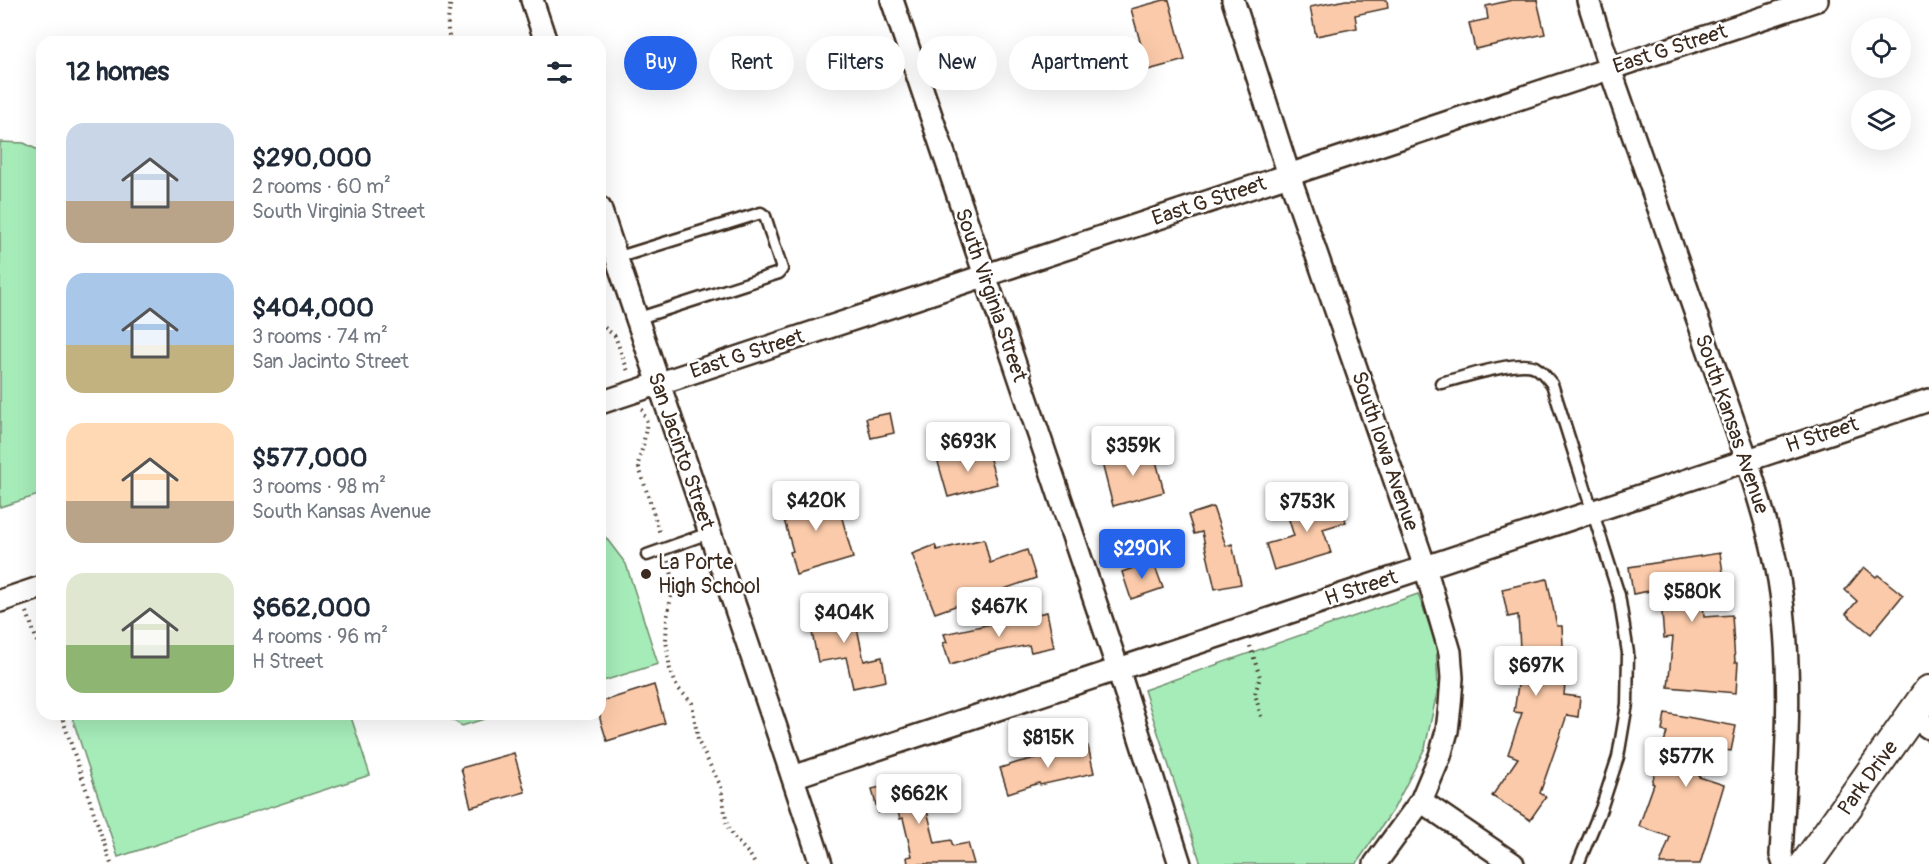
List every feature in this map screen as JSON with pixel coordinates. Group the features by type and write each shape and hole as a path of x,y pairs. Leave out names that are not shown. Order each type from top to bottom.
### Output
{"street":[{"path":"532,0 544,36"},
{"name":"South Virginia Street","path":"892,0 1118,669 1180,864"},
{"name":"South Iowa Avenue","path":"1233,0 1289,175 1425,567 1450,652 1452,678 1447,731 1440,756 1421,801 1375,864"},
{"name":"South Kansas Avenue","path":"1588,0 1747,460 1766,522 1779,579 1786,637 1789,712 1781,855 1784,864"},
{"name":"East G Street","path":"606,401 1817,0"},
{"name":"San Jacinto Street","path":"606,227 657,384 821,864"},
{"name":"H Street","path":"793,777 1929,400"},
{"path":"0,601 36,589"},
{"name":"Park Drive","path":"1806,864 1921,722 1929,692"},
{"path":"1421,801 1513,864"}],"lane":[{"path":"616,258 761,213 765,216 782,269 779,273 636,319"},
{"path":"1441,383 1514,365 1534,366 1544,374 1552,384 1619,596 1628,653 1627,704 1618,757 1601,809 1578,864"},
{"path":"647,555 709,534"}],"path":[{"path":"448,36 448,18 452,0"},
{"path":"606,329 615,336 647,422 638,464 672,575 672,592 666,618 670,669 677,687 692,703 698,741 721,787 727,826 755,864"},
{"path":"21,594 36,638"},
{"path":"1243,628 1260,677 1255,694 1262,720"},
{"path":"63,720 111,864"}],"green space":[{"path":"0,142 24,143 36,149 36,496 0,507"},
{"path":"606,538 626,564 658,664 606,680"},
{"path":"1418,594 1436,643 1438,688 1425,748 1393,810 1356,864 1201,864 1144,690"},
{"path":"73,720 352,720 370,775 118,857"},
{"path":"452,720 481,720 462,726"}],"building":[{"path":"1169,0 1185,60 1149,70 1149,36 1139,36 1131,9"},
{"path":"1346,0 1387,0 1388,8 1355,15 1357,28 1316,36 1310,7"},
{"path":"1512,0 1537,0 1545,34 1475,49 1469,23 1488,19 1486,6"},
{"path":"890,413 894,433 871,438 866,418"},
{"path":"987,449 997,484 948,497 938,462"},
{"path":"1153,449 1164,492 1113,506 1102,463"},
{"path":"834,489 853,558 796,575 790,552 793,551 780,506"},
{"path":"1338,495 1346,522 1323,529 1331,553 1274,570 1266,544 1294,536 1286,510"},
{"path":"1213,507 1226,546 1232,544 1241,584 1215,589 1202,532 1194,534 1188,515"},
{"path":"984,539 990,563 1027,550 1036,578 935,613 912,554 935,545 937,550"},
{"path":"1720,553 1724,579 1702,583 1704,617 1732,615 1735,662 1738,662 1736,693 1668,687 1673,637 1664,638 1660,589 1633,594 1629,567"},
{"path":"1153,561 1163,588 1131,599 1122,572"},
{"path":"1864,567 1903,595 1871,634 1846,614 1857,601 1845,590"},
{"path":"1547,579 1557,626 1562,626 1564,695 1580,697 1578,717 1567,715 1540,793 1546,797 1530,820 1492,796 1518,758 1508,754 1522,713 1514,712 1521,665 1518,615 1508,617 1502,589"},
{"path":"852,604 864,661 882,657 886,681 853,688 846,657 818,662 808,613"},
{"path":"1047,612 1054,647 1031,652 1029,645 990,653 950,665 943,643 947,642 944,634"},
{"path":"654,685 665,723 607,741 600,720 606,720 606,700"},
{"path":"1665,713 1736,726 1731,751 1707,747 1699,777 1724,785 1700,864 1660,864 1670,837 1639,826 1654,784 1652,783 1667,732 1662,731"},
{"path":"1088,746 1094,773 1040,785 1039,783 1008,793 1000,768"},
{"path":"514,753 525,792 471,807 461,768"},
{"path":"919,778 935,843 951,840 953,846 968,843 974,864 908,864 907,857 912,856 903,818 900,819 897,808 878,813 872,789"}],"place":[{"name":"La Porte High School","path":"646,574"}]}
